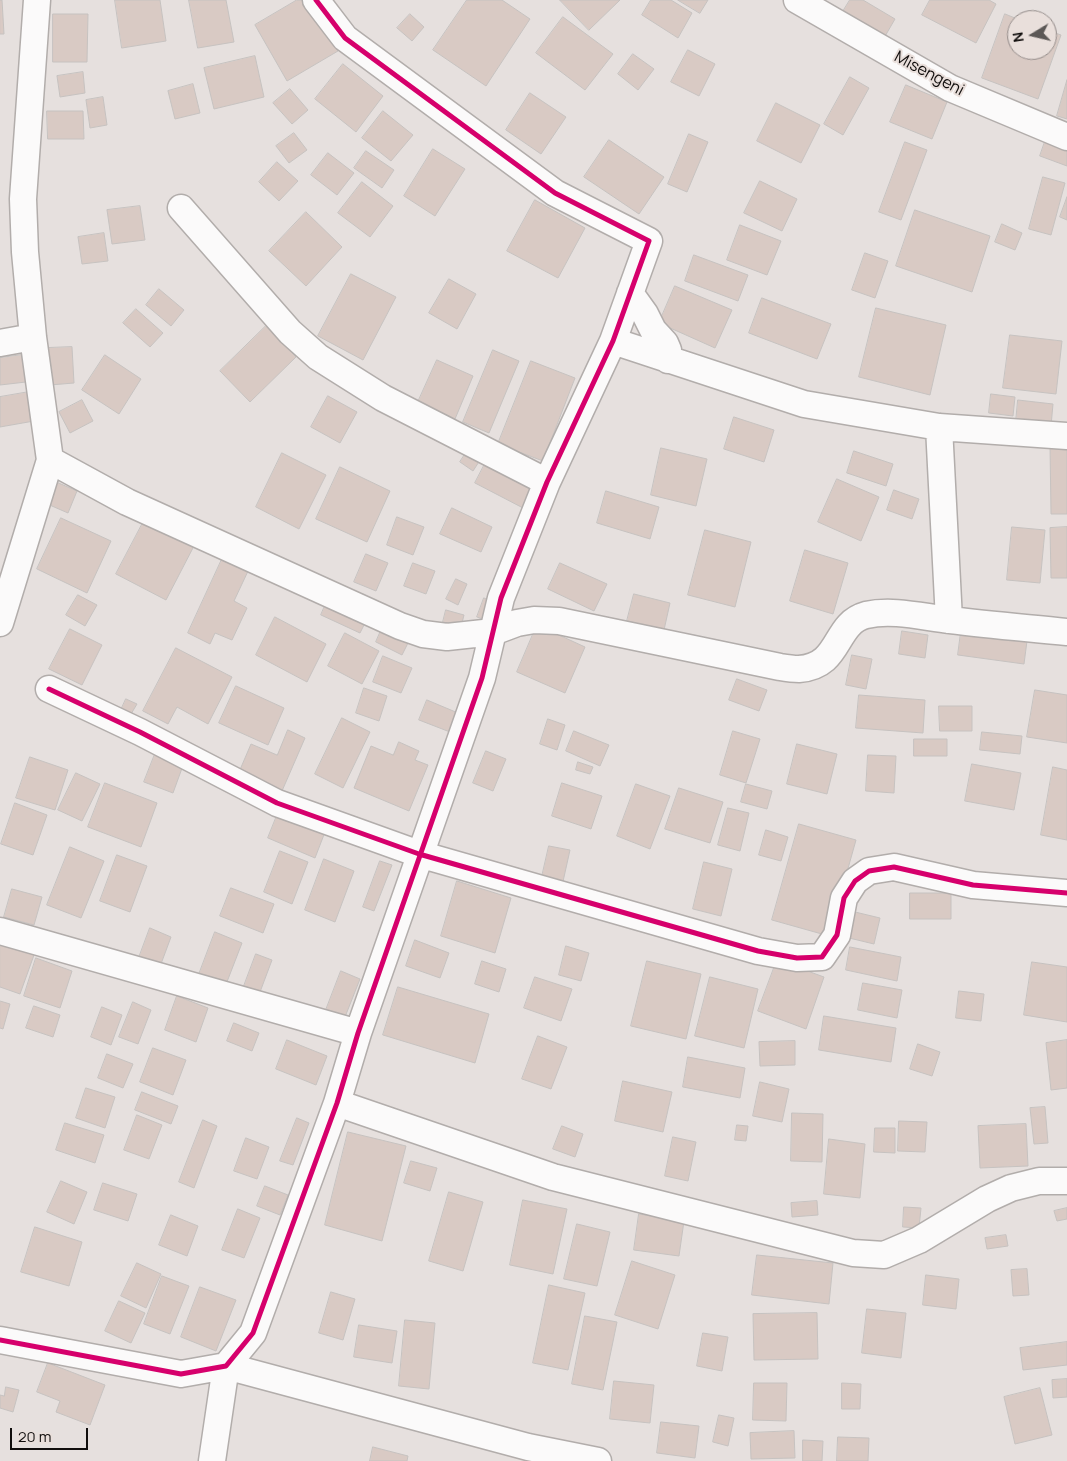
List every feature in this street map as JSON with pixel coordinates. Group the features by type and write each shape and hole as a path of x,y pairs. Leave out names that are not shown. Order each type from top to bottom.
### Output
{"street":[{"path":"0,623 50,460 33,337 25,252 23,199 37,0"},
{"path":"212,1461 226,1366 253,1333 336,1103 419,854 482,678 501,598 547,482 613,342 649,241 555,193 346,38 316,0"},
{"name":"Misengeni","path":"797,0 950,88 1067,137"},
{"path":"181,208 290,332 318,357 383,398 547,482"},
{"path":"630,293 645,314 653,330 665,343 668,350 668,360"},
{"path":"0,343 33,337"},
{"path":"613,342 804,404 939,427 1067,436"},
{"path":"939,427 949,620"},
{"path":"50,460 127,502 400,626 423,634 447,638 493,632 517,622 534,620 559,621 780,667 798,669 815,666 829,657 849,624 865,616 888,613 1067,632"},
{"path":"49,689 140,732 277,803 419,854 758,951 797,958 822,957 837,935 844,898 855,881 869,871 894,867 973,885 1067,893"},
{"path":"0,931 358,1033"},
{"path":"336,1103 553,1177 853,1253 884,1255 919,1240 987,1199 1011,1188 1040,1181 1067,1181"},
{"path":"0,1340 181,1374 226,1366 528,1447 598,1461"}],"building":[{"path":"0,0 2,0 4,34 0,34"},
{"path":"115,0 160,0 166,41 122,48"},
{"path":"189,0 226,0 234,42 198,48"},
{"path":"297,0 308,0 338,51 287,81 255,25"},
{"path":"467,0 502,0 530,19 486,86 433,50"},
{"path":"560,0 620,0 589,30"},
{"path":"651,0 671,0 692,13 678,38 642,15"},
{"path":"678,0 708,0 700,13"},
{"path":"850,0 863,0 895,19 884,38 842,13"},
{"path":"930,0 989,0 996,4 976,43 922,15"},
{"path":"53,14 88,14 87,62 53,62"},
{"path":"410,14 424,27 412,41 397,28"},
{"path":"1005,14 1007,15 1007,60 1052,60 1038,99 982,78"},
{"path":"563,17 613,54 585,90 536,53"},
{"path":"1057,34 1061,35 1057,46"},
{"path":"688,50 715,64 699,96 671,82"},
{"path":"633,54 654,69 638,90 618,74"},
{"path":"255,56 264,97 214,109 204,68"},
{"path":"343,64 383,96 356,132 315,99"},
{"path":"83,72 85,93 60,97 57,76"},
{"path":"850,77 869,88 843,135 824,124"},
{"path":"1067,80 1067,119 1057,116"},
{"path":"193,84 200,113 175,119 168,91"},
{"path":"906,85 947,102 932,139 890,122"},
{"path":"290,89 308,110 292,124 273,103"},
{"path":"530,93 566,117 541,154 506,130"},
{"path":"103,97 107,125 90,128 86,100"},
{"path":"776,103 820,125 801,163 757,141"},
{"path":"47,111 83,111 84,139 48,139"},
{"path":"383,111 413,135 391,161 362,138"},
{"path":"294,133 307,150 289,163 276,146"},
{"path":"1048,133 1067,140 1067,166 1040,156"},
{"path":"689,134 708,142 687,192 668,184"},
{"path":"609,140 664,177 639,214 584,177"},
{"path":"905,142 927,150 901,220 879,212"},
{"path":"433,149 465,169 435,216 404,196"},
{"path":"366,151 394,170 382,188 354,168"},
{"path":"328,153 354,173 337,195 311,175"},
{"path":"277,162 298,181 279,201 259,182"},
{"path":"1043,177 1065,183 1051,235 1029,229"},
{"path":"760,181 797,199 782,231 744,213"},
{"path":"362,182 393,206 370,237 338,213"},
{"path":"1067,197 1067,220 1060,217"},
{"path":"535,200 585,228 558,278 507,251"},
{"path":"140,206 145,240 112,244 107,210"},
{"path":"915,210 990,236 972,292 896,266"},
{"path":"306,212 342,247 306,286 269,251"},
{"path":"1002,224 1022,233 1015,250 995,242"},
{"path":"740,225 781,241 767,275 727,260"},
{"path":"104,233 108,261 82,264 78,237"},
{"path":"865,253 888,261 875,298 852,290"},
{"path":"694,255 748,275 738,301 685,281"},
{"path":"351,274 396,297 363,360 318,336"},
{"path":"449,279 476,294 457,329 429,313"},
{"path":"675,286 732,310 715,348 659,323"},
{"path":"159,289 184,310 171,326 146,305"},
{"path":"762,298 831,324 817,359 749,333"},
{"path":"876,308 946,325 930,395 859,377"},
{"path":"136,309 163,333 150,347 123,323"},
{"path":"266,326 296,357 250,402 220,371"},
{"path":"1010,335 1062,341 1056,394 1003,388"},
{"path":"72,347 74,383 50,385 47,348"},
{"path":"493,350 519,361 489,433 463,422"},
{"path":"22,355 26,382 0,385 0,358"},
{"path":"105,355 141,379 119,414 82,390"},
{"path":"437,360 473,376 455,419 418,402"},
{"path":"531,361 575,378 543,461 498,444"},
{"path":"29,392 34,421 0,427 0,397"},
{"path":"991,394 1015,397 1013,416 989,413"},
{"path":"328,396 357,412 340,443 311,427"},
{"path":"82,400 93,421 70,433 59,412"},
{"path":"1018,400 1053,404 1051,426 1016,422"},
{"path":"734,417 774,430 764,462 724,449"},
{"path":"1067,443 1067,514 1051,514 1050,444"},
{"path":"471,445 484,454 473,471 460,462"},
{"path":"661,448 707,459 696,506 651,495"},
{"path":"854,451 893,464 886,486 847,473"},
{"path":"282,453 326,475 299,529 256,507"},
{"path":"488,458 537,483 525,509 475,483"},
{"path":"340,467 390,491 367,542 316,519"},
{"path":"837,479 879,497 861,541 818,522"},
{"path":"54,481 77,491 68,513 45,503"},
{"path":"894,490 919,499 912,519 887,510"},
{"path":"606,491 659,507 650,539 597,523"},
{"path":"452,508 492,527 481,552 440,534"},
{"path":"146,517 195,544 166,600 116,574"},
{"path":"397,517 424,527 413,555 387,545"},
{"path":"61,518 111,541 87,593 37,569"},
{"path":"1012,527 1045,530 1040,583 1007,580"},
{"path":"1067,527 1067,578 1051,578 1050,528"},
{"path":"705,530 751,542 735,607 688,595"},
{"path":"805,550 848,563 833,614 790,601"},
{"path":"366,554 388,563 376,591 354,582"},
{"path":"223,557 249,569 234,601 247,608 232,640 215,633 210,644 188,633"},
{"path":"413,563 435,571 426,594 404,586"},
{"path":"560,563 607,584 594,611 548,589"},
{"path":"456,579 467,584 458,605 446,599"},
{"path":"634,594 670,603 664,630 627,621"},
{"path":"78,595 97,605 85,626 66,615"},
{"path":"484,598 495,603 488,621 477,617"},
{"path":"327,601 367,619 360,633 321,615"},
{"path":"446,610 464,615 461,627 443,622"},
{"path":"275,617 326,644 307,682 256,655"},
{"path":"537,625 585,647 565,693 517,672"},
{"path":"383,626 410,639 402,655 376,642"},
{"path":"70,629 102,645 82,685 49,669"},
{"path":"902,631 928,635 925,658 899,654"},
{"path":"961,632 1027,641 1024,664 958,655"},
{"path":"345,633 379,651 362,684 328,666"},
{"path":"176,648 232,677 208,724 177,707 168,724 143,711"},
{"path":"852,655 872,659 866,689 846,685"},
{"path":"383,656 412,668 401,693 373,682"},
{"path":"737,679 767,690 759,711 729,700"},
{"path":"236,686 284,708 268,745 219,723"},
{"path":"364,688 387,696 379,721 356,713"},
{"path":"1035,690 1067,695 1067,743 1027,737"},
{"path":"859,695 925,700 923,733 856,728"},
{"path":"126,699 137,704 131,714 121,710"},
{"path":"427,700 458,713 450,732 419,720"},
{"path":"939,706 972,706 972,731 940,731"},
{"path":"342,718 370,732 343,788 315,774"},
{"path":"548,719 565,725 557,750 540,744"},
{"path":"288,730 305,738 282,791 239,772 251,744 277,755"},
{"path":"574,731 609,745 600,766 566,751"},
{"path":"733,731 760,739 746,783 720,775"},
{"path":"982,732 1022,736 1020,754 980,750"},
{"path":"914,739 947,739 947,756 914,756"},
{"path":"399,742 419,751 415,760 428,765 409,811 354,788 371,746 393,755"},
{"path":"797,744 837,754 827,794 787,784"},
{"path":"157,749 185,760 173,793 144,782"},
{"path":"486,751 506,759 493,791 473,783"},
{"path":"868,755 896,756 894,793 866,791"},
{"path":"30,757 68,770 55,810 16,798"},
{"path":"578,762 593,767 590,774 576,770"},
{"path":"972,764 1021,773 1014,810 965,801"},
{"path":"1053,767 1067,770 1067,840 1041,835"},
{"path":"76,773 100,784 82,821 58,810"},
{"path":"105,783 157,803 141,847 88,827"},
{"path":"562,783 602,796 591,829 552,816"},
{"path":"636,784 670,796 650,849 617,836"},
{"path":"746,784 772,791 767,809 741,802"},
{"path":"679,788 723,802 710,843 665,829"},
{"path":"15,803 47,815 33,855 1,844"},
{"path":"728,808 749,813 740,851 718,845"},
{"path":"278,813 325,832 315,858 268,838"},
{"path":"799,824 856,840 829,936 772,920"},
{"path":"766,830 788,837 781,861 759,855"},
{"path":"549,846 570,850 562,886 541,881"},
{"path":"70,847 104,861 81,918 47,905"},
{"path":"280,851 308,862 292,904 264,892"},
{"path":"117,855 147,866 130,912 100,901"},
{"path":"324,859 354,871 335,922 305,910"},
{"path":"380,861 392,865 374,911 363,907"},
{"path":"704,862 732,869 721,916 693,909"},
{"path":"457,881 511,898 495,953 441,936"},
{"path":"231,888 274,904 263,933 220,916"},
{"path":"12,889 42,897 34,925 4,917"},
{"path":"910,893 951,893 951,919 910,919"},
{"path":"851,911 880,918 874,944 845,937"},
{"path":"150,928 171,937 158,972 137,963"},
{"path":"215,932 242,943 225,987 198,977"},
{"path":"415,940 449,953 440,978 406,966"},
{"path":"0,943 34,955 20,994 0,987"},
{"path":"566,946 589,953 581,981 559,975"},
{"path":"850,947 901,957 897,981 846,970"},
{"path":"256,954 272,960 260,992 244,986"},
{"path":"36,958 72,971 60,1008 24,996"},
{"path":"777,960 824,977 806,1029 758,1011"},
{"path":"482,961 506,969 499,992 475,984"},
{"path":"647,961 701,974 686,1039 631,1026"},
{"path":"1032,962 1067,967 1067,1022 1024,1015"},
{"path":"341,971 360,979 345,1017 326,1010"},
{"path":"535,977 572,989 561,1021 524,1008"},
{"path":"710,977 758,989 744,1048 695,1036"},
{"path":"863,983 902,990 897,1018 858,1010"},
{"path":"398,987 489,1014 475,1063 383,1035"},
{"path":"959,991 984,994 981,1021 956,1018"},
{"path":"177,996 208,1008 196,1042 165,1030"},
{"path":"0,1001 10,1004 3,1029 0,1028"},
{"path":"133,1002 151,1010 138,1044 119,1037"},
{"path":"34,1006 60,1015 53,1037 26,1028"},
{"path":"102,1007 122,1015 111,1045 91,1037"},
{"path":"824,1016 896,1028 891,1062 819,1050"},
{"path":"234,1023 259,1033 252,1051 227,1041"},
{"path":"538,1036 567,1047 551,1089 522,1079"},
{"path":"287,1040 327,1056 316,1085 276,1069"},
{"path":"1067,1040 1067,1088 1051,1090 1046,1043"},
{"path":"795,1041 795,1065 760,1066 759,1042"},
{"path":"918,1044 940,1052 932,1076 910,1069"},
{"path":"153,1048 186,1060 173,1095 140,1082"},
{"path":"107,1054 133,1064 123,1088 98,1078"},
{"path":"688,1057 745,1068 740,1098 683,1087"},
{"path":"623,1081 672,1092 663,1132 615,1121"},
{"path":"760,1082 789,1089 782,1122 753,1116"},
{"path":"86,1088 115,1097 105,1128 76,1118"},
{"path":"142,1092 178,1106 171,1124 135,1110"},
{"path":"1045,1107 1048,1143 1034,1144 1030,1108"},
{"path":"792,1113 823,1114 822,1162 791,1161"},
{"path":"137,1115 162,1125 149,1159 124,1150"},
{"path":"297,1118 309,1123 293,1165 280,1161"},
{"path":"203,1120 217,1126 194,1188 179,1182"},
{"path":"899,1121 927,1122 925,1152 898,1151"},
{"path":"65,1123 104,1135 95,1163 56,1150"},
{"path":"1026,1124 1028,1166 980,1168 978,1126"},
{"path":"737,1125 748,1126 746,1141 735,1140"},
{"path":"562,1126 583,1134 575,1157 553,1149"},
{"path":"875,1128 895,1128 895,1153 874,1152"},
{"path":"348,1132 406,1146 382,1241 325,1225"},
{"path":"673,1137 696,1142 688,1181 665,1176"},
{"path":"246,1138 269,1147 257,1179 234,1171"},
{"path":"829,1139 865,1144 860,1198 824,1194"},
{"path":"411,1161 437,1168 430,1191 404,1183"},
{"path":"61,1181 87,1192 74,1224 47,1212"},
{"path":"103,1183 137,1194 128,1221 94,1210"},
{"path":"265,1186 288,1195 280,1215 257,1206"},
{"path":"449,1192 483,1202 463,1271 429,1261"},
{"path":"523,1200 567,1209 553,1274 510,1265"},
{"path":"817,1201 818,1215 792,1217 791,1203"},
{"path":"904,1207 921,1208 919,1228 903,1227"},
{"path":"1067,1208 1067,1219 1057,1221 1054,1211"},
{"path":"238,1209 260,1218 244,1258 222,1250"},
{"path":"639,1214 684,1221 679,1256 634,1250"},
{"path":"171,1215 198,1226 187,1256 159,1245"},
{"path":"577,1224 610,1232 597,1286 564,1279"},
{"path":"35,1227 82,1242 69,1286 21,1272"},
{"path":"1006,1235 1008,1246 987,1249 985,1238"},
{"path":"757,1255 833,1263 829,1304 752,1295"},
{"path":"632,1261 675,1275 658,1329 615,1315"},
{"path":"137,1263 161,1274 146,1308 121,1296"},
{"path":"1027,1269 1029,1295 1013,1296 1011,1270"},
{"path":"926,1275 959,1279 956,1309 923,1305"},
{"path":"162,1276 189,1286 170,1334 144,1324"},
{"path":"549,1285 585,1293 568,1370 533,1363"},
{"path":"200,1287 236,1300 216,1351 181,1337"},
{"path":"331,1292 355,1299 343,1340 319,1333"},
{"path":"119,1301 145,1313 131,1343 105,1331"},
{"path":"867,1309 906,1313 901,1358 862,1353"},
{"path":"817,1313 818,1359 754,1360 753,1314"},
{"path":"585,1316 617,1322 603,1390 572,1384"},
{"path":"405,1320 435,1323 429,1389 399,1386"},
{"path":"359,1325 397,1331 392,1363 354,1357"},
{"path":"703,1333 728,1337 722,1371 697,1366"},
{"path":"1067,1342 1067,1365 1023,1370 1020,1348"},
{"path":"48,1363 105,1385 90,1425 56,1412 60,1401 37,1392"},
{"path":"1067,1379 1067,1397 1053,1398 1052,1380"},
{"path":"614,1381 654,1385 650,1423 610,1419"},
{"path":"754,1383 787,1383 786,1421 753,1420"},
{"path":"842,1383 861,1384 860,1409 842,1409"},
{"path":"6,1387 19,1390 13,1412 0,1408 0,1395 4,1396"},
{"path":"1040,1388 1052,1435 1015,1444 1004,1397"},
{"path":"719,1415 734,1418 728,1446 713,1442"},
{"path":"661,1422 699,1426 695,1458 657,1453"},
{"path":"794,1431 795,1458 751,1459 750,1433"},
{"path":"838,1437 869,1438 868,1461 837,1461"},
{"path":"803,1440 823,1441 822,1461 803,1461"},
{"path":"373,1447 408,1456 407,1461 370,1461"}],"cycle path":[{"path":"0,1340 181,1374 226,1366 253,1333 337,1103 358,1033 482,678 501,598 547,482 613,341 649,241 555,193 345,38 316,0"},
{"path":"49,689 140,732 277,803 419,854 758,951 797,958 822,957 837,935 844,898 855,881 869,871 894,867 973,885 1067,893"}]}
